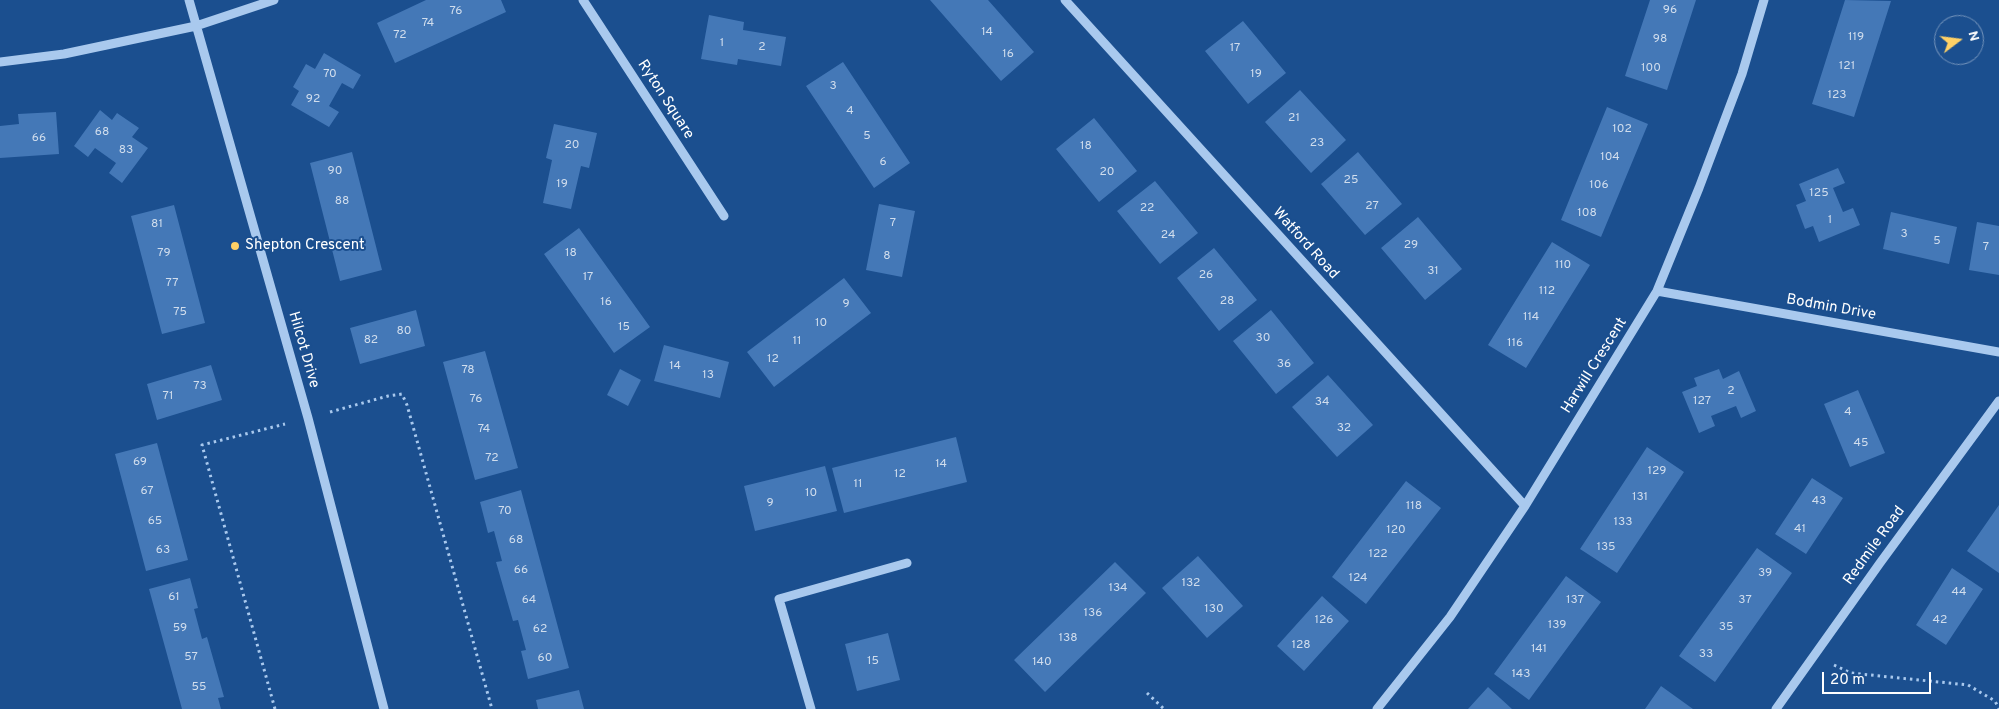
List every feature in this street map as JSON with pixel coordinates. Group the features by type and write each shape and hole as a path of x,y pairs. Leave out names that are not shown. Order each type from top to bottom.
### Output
{"street":[{"name":"Hilcot Drive","path":"189,0 308,418 384,709"},
{"path":"0,62 64,54 196,26 274,0"},
{"name":"Ryton Square","path":"583,0 724,216"},
{"name":"Watford Road","path":"1065,0 1525,506"},
{"name":"Harwill Crescent","path":"1377,709 1450,617 1525,506 1657,291 1699,188 1742,74 1764,0"},
{"name":"Bodmin Drive","path":"1657,291 1999,352"},
{"name":"Redmile Road","path":"1776,709 1999,401"},
{"path":"811,709 778,599 908,563"}],"path":[{"path":"274,709 202,445 388,396 402,394 492,709"},
{"path":"1814,655 1851,673 1968,686 1995,701 1999,709"},
{"path":"1147,693 1164,709"}],"building":[{"path":"426,0 501,0 506,12 395,63 377,23"},
{"path":"930,0 988,0 1034,52 1001,81"},
{"path":"1650,0 1696,0 1667,90 1625,76"},
{"path":"1845,0 1891,1 1854,117 1812,104"},
{"path":"709,15 744,22 743,30 786,37 781,66 738,59 737,65 701,59"},
{"path":"1243,21 1286,73 1248,104 1205,51"},
{"path":"324,53 361,75 353,89 342,83 329,106 339,112 329,127 291,105 299,91 293,87 306,64 315,69"},
{"path":"843,62 910,163 874,188 806,86"},
{"path":"1300,90 1346,140 1311,173 1265,122"},
{"path":"1607,107 1648,124 1601,237 1561,220"},
{"path":"100,110 112,120 117,113 139,128 132,137 148,148 122,183 109,173 116,163 95,148 88,157 74,146"},
{"path":"56,112 59,154 0,158 0,126 19,124 18,114"},
{"path":"1094,118 1137,171 1099,202 1056,149"},
{"path":"554,124 597,133 589,168 581,166 571,209 543,203 552,160 546,158"},
{"path":"352,152 382,270 340,281 310,163"},
{"path":"1358,152 1402,204 1365,235 1321,184"},
{"path":"1838,168 1845,183 1833,188 1843,212 1853,208 1860,225 1819,242 1813,226 1805,229 1796,205 1806,201 1799,184"},
{"path":"1155,181 1198,233 1160,264 1117,211"},
{"path":"879,204 915,211 902,277 866,270"},
{"path":"174,205 205,323 162,334 131,216"},
{"path":"1891,212 1957,227 1949,264 1883,249"},
{"path":"1418,217 1462,269 1425,300 1381,248"},
{"path":"1977,222 1999,226 1999,275 1969,270"},
{"path":"579,228 650,327 614,353 544,254"},
{"path":"1552,242 1590,265 1526,368 1488,345"},
{"path":"1214,248 1257,300 1219,331 1177,278"},
{"path":"844,278 871,313 774,387 747,352"},
{"path":"416,310 425,346 360,364 350,328"},
{"path":"1271,310 1314,363 1276,394 1233,341"},
{"path":"664,345 729,362 720,398 654,381"},
{"path":"485,351 518,468 475,480 443,362"},
{"path":"211,365 222,400 157,420 147,384"},
{"path":"620,369 641,380 628,406 607,395"},
{"path":"1719,369 1723,379 1739,371 1756,411 1741,418 1736,406 1711,416 1715,426 1699,433 1682,392 1697,386 1694,378"},
{"path":"1328,375 1373,425 1337,457 1292,407"},
{"path":"1858,390 1885,453 1850,467 1824,404"},
{"path":"956,437 967,482 844,513 832,468"},
{"path":"157,443 188,560 146,571 115,454"},
{"path":"1647,447 1684,472 1617,573 1580,549"},
{"path":"825,466 837,511 755,531 744,486"},
{"path":"1812,478 1843,498 1806,554 1775,534"},
{"path":"1406,481 1441,508 1366,604 1332,577"},
{"path":"521,490 569,668 528,679 521,651 526,650 518,620 513,621 496,562 502,561 494,531 488,533 480,502"},
{"path":"1999,505 1999,573 1967,551"},
{"path":"1757,548 1792,573 1715,682 1679,656"},
{"path":"1198,556 1243,606 1207,638 1162,588"},
{"path":"1115,562 1146,593 1045,692 1014,660"},
{"path":"1952,568 1983,589 1946,645 1916,625"},
{"path":"1566,576 1601,602 1529,700 1494,674"},
{"path":"190,578 198,608 194,609 202,639 207,637 224,697 218,698 221,709 182,709 149,589"},
{"path":"1322,596 1349,621 1304,671 1277,646"},
{"path":"888,633 900,680 857,691 845,644"},
{"path":"1661,686 1693,709 1645,709"},
{"path":"1488,687 1512,709 1468,709"},
{"path":"579,690 584,709 538,709 536,700"}],"place":[{"name":"Shepton Crescent","path":"235,246"}]}
